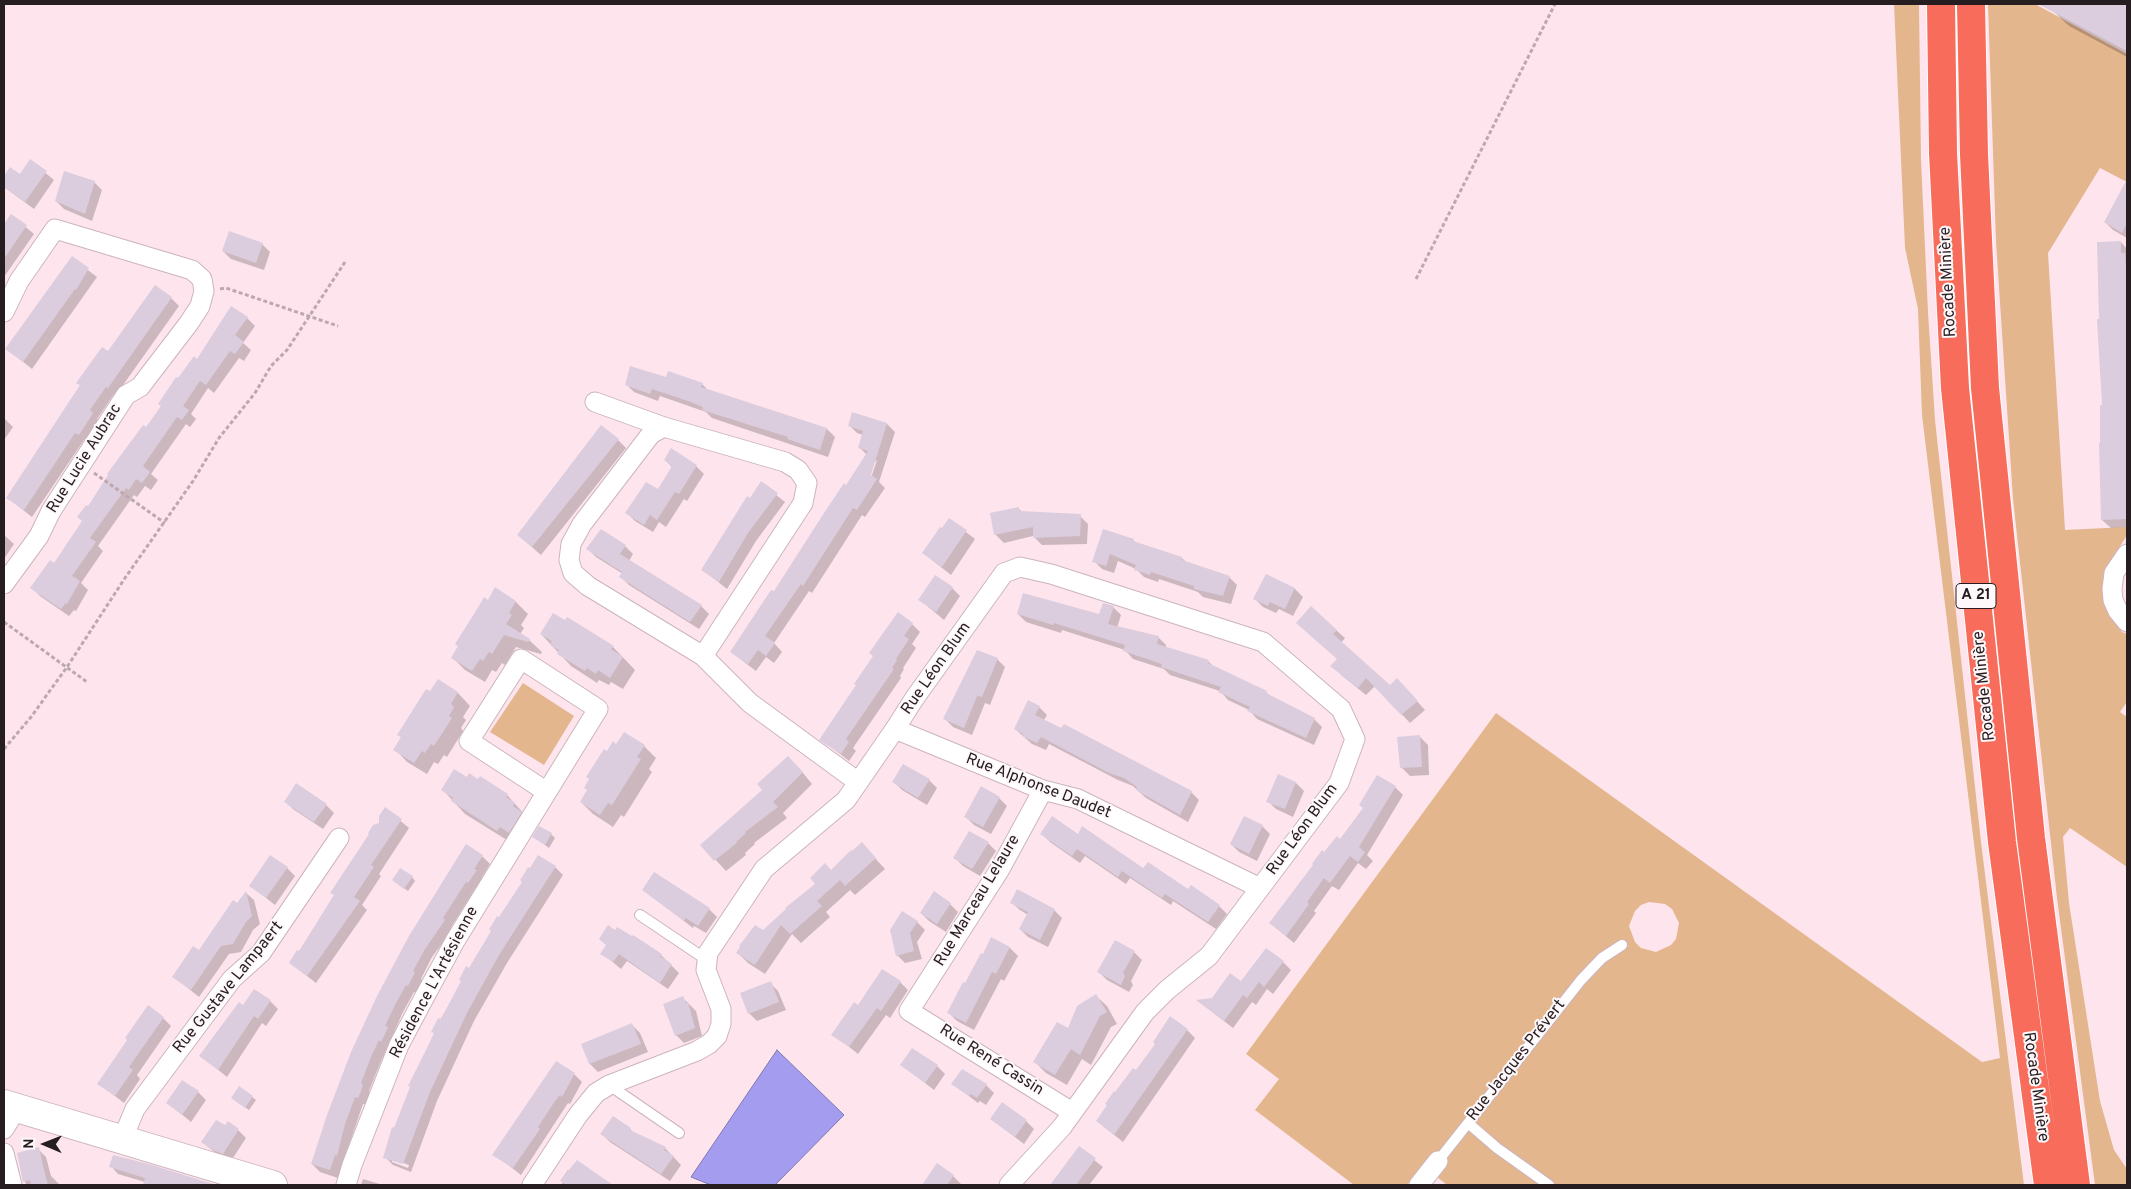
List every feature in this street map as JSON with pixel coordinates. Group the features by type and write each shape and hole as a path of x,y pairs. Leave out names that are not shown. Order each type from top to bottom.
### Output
{"highway":[{"name":"Rocade Minière","path":"1941,4 1943,153 1955,388 2002,842 2048,1185"},
{"name":"Rocade Minière","path":"1971,4 1974,154 1985,388 2030,838 2076,1185"}],"street":[{"path":"4,312 18,281 55,229 192,270 202,279 204,291"},
{"name":"Rue Lucie Aubrac","path":"4,584 39,536 51,510 126,395 140,387 189,322 200,306 204,291"},
{"path":"595,402 664,427 785,462 798,470 807,483 803,503 703,656"},
{"path":"664,427 650,434 582,524 571,544 569,560 573,573 588,586 703,656 750,703 858,782"},
{"path":"2127,554 2114,573 2112,589 2113,600 2118,611 2127,622"},
{"name":"Rue Léon Blum","path":"707,960 708,953 764,869 846,800 914,699 1004,573 1020,567 1060,577 1263,642 1341,709 1355,738 1339,783 1209,956 1145,1012 1062,1127 1009,1185"},
{"name":"Résidence L'Artésienne","path":"346,1185 355,1156 399,1045 455,941 547,792 598,709 521,659 469,741 547,792"},
{"name":"Rue Alphonse Daudet","path":"895,729 1043,790 1078,799 1260,888"},
{"name":"Rue Marceau Lelaure","path":"910,1011 1000,869 1043,790"},
{"name":"Rue Gustave Lampaert","path":"122,1140 135,1109 232,979 261,953 339,838"},
{"path":"532,1185 578,1115 596,1093 609,1085 696,1051 709,1044 717,1036 720,1024 720,1010 706,970 707,960"},
{"name":"Rue René Cassin","path":"910,1011 1072,1112"},
{"path":"8,1114 122,1140 273,1185"},
{"path":"4,1153 12,1185"},
{"name":"Rue Jacques Prévert","path":"1419,1185 1438,1161"}],"lane":[{"path":"640,915 707,960"},
{"name":"Rue Jacques Prévert","path":"1438,1161 1582,980 1602,958 1622,944"},
{"path":"609,1085 679,1133"},
{"path":"1468,1123 1497,1148 1549,1185"}],"path":[{"path":"1416,279 1555,4"},
{"path":"4,749 31,717 67,667 125,578 165,523 219,438 255,393 271,366 287,350 345,262"},
{"path":"204,291 226,288 338,326"},
{"path":"81,463 165,523"},
{"path":"4,622 87,682"}],"shaded area":[{"path":"1894,4 1919,4 1921,160 1935,420 1981,842 2024,1185 1447,1185 1422,1165 1407,1185 1354,1185 1255,1110 1279,1079 1246,1054 1496,713 1982,1062 2000,1058 1922,415 1918,309 1905,248","holes":["1649,902 1665,904 1672,909 1679,923 1676,939 1671,945 1656,952 1641,948 1635,942 1629,926 1635,911 1641,905"]},
{"path":"1988,4 2035,4 2127,54 2127,182 2100,168 2048,253 2065,530 2127,527 2127,535 2106,568 2102,588 2105,606 2112,619 2122,632 2127,634 2127,702 2120,712 2127,717 2127,867 2070,828 2063,837 2069,903 2100,1101 2114,1150 2127,1169 2127,1185 2095,1185 2057,898 2013,499 1996,242"},
{"path":"523,683 574,716 544,765 490,732"},
{"path":"777,1050 844,1115 775,1185 711,1185 691,1177"}],"building":[{"path":"2038,4 2127,4 2127,51"},
{"path":"30,159 47,171 25,202 4,187 4,176 10,167 20,174"},
{"path":"64,171 95,181 85,214 55,201"},
{"path":"2127,179 2127,223 2122,233 2104,222"},
{"path":"11,214 27,225 4,259 4,224"},
{"path":"229,231 263,243 256,263 222,251"},
{"path":"2121,241 2121,253 2125,253 2127,285 2126,519 2101,520 2099,443 2100,405 2102,405 2097,319 2099,319 2097,242"},
{"path":"72,256 89,268 76,290 23,362 5,349"},
{"path":"155,285 172,297 108,388 106,387 90,410 93,413 79,435 75,433 24,510 6,498 80,385 76,383 102,347 108,351"},
{"path":"231,306 248,317 235,335 244,342 235,354 230,351 206,385 200,381 183,406 189,410 182,420 177,417 143,466 150,472 142,483 136,479 129,490 126,488 90,538 96,542 72,576 80,581 67,604 61,609 30,588 50,560 54,563 82,521 77,517 86,505 88,506 107,474 143,425 146,427 161,406 158,404 176,377 178,378 194,356 197,359"},
{"path":"630,366 666,377 668,371 703,383 701,387 827,428 820,450 787,439 788,437 702,410 703,407 652,389 650,394 625,385"},
{"path":"852,412 887,423 871,475 877,479 857,510 853,508 803,586 801,584 765,636 775,643 766,656 758,650 748,664 730,652 771,590 774,591 844,483 846,485 868,451 858,448 863,431 848,426"},
{"path":"601,425 619,439 532,547 517,535"},
{"path":"671,448 697,465 679,494 675,492 657,520 650,515 644,525 625,513 646,482 658,489 672,466 664,460"},
{"path":"761,481 778,493 748,533 719,582 701,570 747,496 750,498"},
{"path":"1019,507 1019,511 1081,514 1080,536 1033,538 1033,527 994,535 990,513"},
{"path":"949,518 967,530 942,567 922,553 940,527 942,528"},
{"path":"601,529 626,545 620,554 702,605 690,622 619,577 622,572 586,549"},
{"path":"1103,529 1182,557 1182,560 1230,576 1223,596 1194,589 1194,586 1151,572 1150,575 1134,570 1136,565 1110,554 1106,566 1092,562"},
{"path":"1266,574 1295,588 1285,609 1270,602 1268,606 1253,599"},
{"path":"935,575 953,587 936,612 918,600"},
{"path":"495,587 516,601 509,613 512,615 506,624 530,639 528,642 504,635 492,654 489,652 483,661 480,659 472,671 451,658 458,646 455,644 484,597 488,600"},
{"path":"1023,593 1099,614 1103,603 1114,606 1108,624 1159,636 1157,644 1209,660 1208,663 1267,691 1266,693 1315,718 1306,738 1247,711 1250,707 1218,692 1221,687 1161,667 1162,664 1123,651 1125,645 1054,623 1053,625 1017,614"},
{"path":"1311,606 1337,630 1333,634 1390,685 1397,678 1418,701 1401,715 1366,678 1358,688 1330,666 1337,659 1296,623"},
{"path":"898,612 913,623 904,636 909,639 896,659 892,668 894,669 846,739 849,742 841,754 819,740 873,656 869,653"},
{"path":"553,613 565,620 567,617 614,646 611,649 623,657 610,678 598,670 596,674 587,668 585,671 557,654 559,650 550,645 552,641 540,634"},
{"path":"977,650 998,658 982,697 977,696 964,728 943,719"},
{"path":"438,679 458,692 451,704 454,707 449,716 452,718 434,746 431,744 425,753 422,751 414,763 393,750 401,737 397,735 426,689 430,691"},
{"path":"1028,700 1040,706 1035,715 1061,728 1064,724 1192,791 1180,815 1136,790 1137,787 1124,778 1109,773 1041,737 1037,743 1022,736 1023,734 1014,729"},
{"path":"624,732 645,745 637,757 641,759 612,805 608,803 600,815 580,802 587,790 584,788 589,779 586,777 604,749 607,751 613,741 616,744"},
{"path":"1420,735 1422,767 1400,768 1397,737"},
{"path":"788,756 803,772 773,802 778,807 745,832 737,843 714,861 700,845 762,790 757,784"},
{"path":"903,764 930,779 918,798 892,782"},
{"path":"454,769 467,777 469,773 478,779 480,776 508,794 506,797 515,803 513,806 522,812 509,833 500,827 497,831 451,801 453,798 441,790"},
{"path":"1278,774 1296,782 1285,809 1266,802"},
{"path":"1377,775 1396,786 1359,847 1365,852 1358,862 1350,856 1330,883 1324,878 1307,902 1309,904 1286,936 1269,923 1313,865 1322,850 1324,852 1337,836 1340,839 1363,808 1359,805"},
{"path":"296,783 327,804 314,822 284,802"},
{"path":"981,786 1000,797 983,827 964,817"},
{"path":"385,807 402,819 371,865 374,867 354,897 360,901 307,976 289,963 297,950 299,951 334,895 330,893 373,825 379,823 379,816"},
{"path":"1052,816 1078,834 1082,826 1143,868 1148,862 1188,889 1191,885 1220,905 1208,922 1165,894 1162,898 1122,871 1118,877 1077,849 1072,856 1040,834"},
{"path":"1244,816 1263,825 1249,854 1230,844"},
{"path":"539,826 552,833 545,845 532,837"},
{"path":"969,831 989,842 972,869 953,858"},
{"path":"862,842 876,858 845,886 840,880 817,901 822,906 790,934 781,925 755,965 736,953 755,925 763,930 785,908 815,884 810,878 825,863 831,870"},
{"path":"466,844 483,855 474,869 477,870 468,883 466,882 443,918 445,920 425,949 413,971 415,972 408,986 406,985 395,1005 385,1026 388,1027 385,1034 381,1042 379,1040 371,1057 361,1083 363,1084 358,1098 355,1097 345,1124 337,1156 335,1155 330,1170 311,1164 351,1052 377,996 409,936"},
{"path":"270,855 288,867 266,898 249,886"},
{"path":"538,855 556,866 499,955 467,1013 430,1092 403,1164 383,1158 392,1127 394,1128 410,1087 408,1086 434,1033 431,1032 438,1018 441,1019 461,981 459,980 466,966 469,968 491,931 489,929 522,882 520,880 528,867 530,868"},
{"path":"400,868 413,876 404,889 392,880"},
{"path":"654,872 710,908 698,926 686,918 684,921 642,890"},
{"path":"1017,889 1055,909 1040,940 1019,929 1028,912 1010,903"},
{"path":"246,891 252,916 246,922 233,944 221,946 191,990 172,977 193,946 199,950 233,900 237,903"},
{"path":"934,891 951,903 937,924 920,913"},
{"path":"902,911 918,921 910,933 914,951 896,956 890,930"},
{"path":"608,925 615,930 617,927 633,935 662,954 660,956 672,964 660,983 619,954 613,962 600,954 606,945 599,939"},
{"path":"991,937 1010,947 996,974 992,972 966,1023 947,1013 963,982 965,983"},
{"path":"1115,940 1135,951 1123,973 1125,976 1121,985 1097,972"},
{"path":"1266,948 1284,961 1264,987 1259,982 1247,998 1243,995 1224,1021 1196,1000 1212,998 1230,973 1241,981"},
{"path":"882,969 901,981 881,1011 877,1008 849,1047 831,1035 854,1002 858,1005"},
{"path":"771,981 779,1002 748,1014 740,993"},
{"path":"254,989 271,1000 258,1019 254,1016 218,1070 199,1056 239,1002 243,1005"},
{"path":"1096,994 1107,1012 1100,1016 1080,1055 1071,1049 1055,1075 1033,1062 1057,1022 1068,1028 1077,1006"},
{"path":"683,996 686,1003 688,1002 695,1028 675,1036 663,1004"},
{"path":"148,1005 164,1017 129,1067 133,1070 115,1096 97,1084"},
{"path":"1170,1016 1188,1029 1114,1135 1096,1121 1114,1091 1133,1068 1136,1070 1155,1044 1153,1042"},
{"path":"632,1023 641,1044 589,1064 581,1044"},
{"path":"912,1048 938,1065 925,1083 900,1065"},
{"path":"556,1061 575,1073 562,1097 560,1095 555,1101 538,1127 540,1129 513,1168 492,1155"},
{"path":"962,1069 987,1084 977,1098 971,1094 969,1096 951,1084"},
{"path":"182,1080 199,1091 182,1115 166,1103"},
{"path":"239,1086 253,1096 245,1108 231,1098"},
{"path":"1002,1102 1027,1120 1015,1137 990,1119"},
{"path":"613,1116 631,1128 630,1130 666,1147 664,1150 674,1156 661,1174 600,1134"},
{"path":"216,1120 225,1125 228,1121 239,1129 223,1154 201,1142"},
{"path":"1079,1146 1096,1158 1076,1185 1050,1185"},
{"path":"39,1147 48,1185 31,1185 30,1180 23,1182 17,1153"},
{"path":"113,1155 216,1185 143,1185 145,1178 109,1167"},
{"path":"577,1160 613,1185 567,1185 560,1181"},
{"path":"937,1163 954,1175 947,1185 922,1185"}]}
